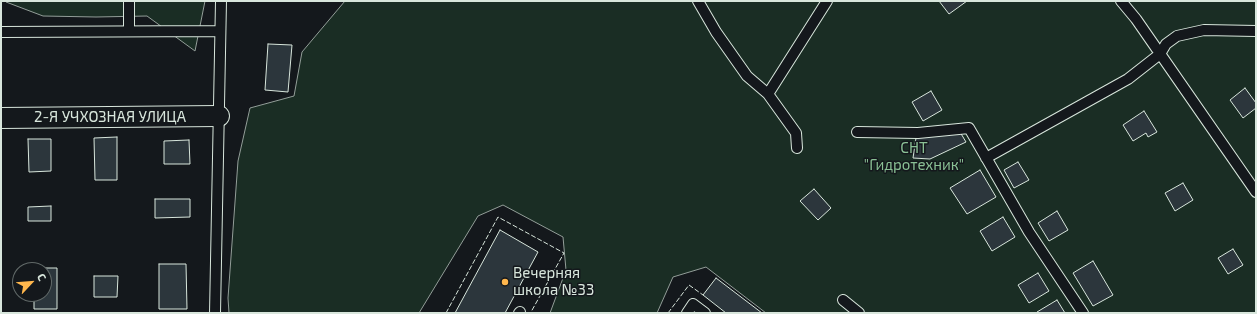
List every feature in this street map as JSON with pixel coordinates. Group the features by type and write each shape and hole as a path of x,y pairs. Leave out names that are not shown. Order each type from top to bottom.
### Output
{"street":[{"name":"2-Я УЧХОЗНАЯ УЛИЦА","path":"1,118 219,116"}],"lane":[{"path":"129,1 129,31"},
{"path":"215,313 220,1"},
{"path":"698,1 716,32 747,76 768,94 796,132 797,148"},
{"path":"768,94 827,1"},
{"path":"1121,1 1136,19 1256,192"},
{"path":"1,32 220,30"},
{"path":"986,158 1128,79 1160,54 1166,44 1177,36 1204,30 1256,31"},
{"path":"858,132 918,133 969,128 1029,232 1083,313"},
{"path":"843,300 859,313"},
{"path":"687,313 693,304 705,313"}],"green space":[{"path":"205,1 195,51 147,16 43,16 6,2"},
{"name":"СНТ \"Гидротехник\"","path":"345,1 1256,1 1256,313 766,313 706,267 673,277 657,313 550,313 566,270 563,237 503,205 478,216 419,313 229,313 228,298 238,161 250,108 294,96 302,52"}],"building":[{"path":"939,1 967,1 949,14"},
{"path":"268,44 292,45 288,92 265,90"},
{"path":"1245,88 1256,103 1256,108 1243,118 1230,100"},
{"path":"931,91 942,110 923,121 912,102"},
{"path":"1144,111 1157,132 1148,137 1146,133 1133,141 1123,125"},
{"path":"960,132 966,142 930,159 913,158 916,138"},
{"path":"117,137 117,180 95,180 94,138"},
{"path":"28,139 51,139 51,171 29,172"},
{"path":"189,140 190,164 164,164 164,141"},
{"path":"1018,162 1029,180 1014,188 1004,170"},
{"path":"980,170 996,197 967,214 950,188"},
{"path":"1183,183 1193,200 1175,211 1165,193"},
{"path":"814,189 831,208 818,220 800,201"},
{"path":"155,199 190,199 190,217 155,218"},
{"path":"51,206 51,221 28,221 28,207"},
{"path":"1057,211 1068,230 1049,241 1038,223"},
{"path":"1003,217 1015,237 992,251 980,231"},
{"path":"500,230 538,252 505,313 455,313"},
{"path":"1233,249 1243,265 1228,274 1218,258"},
{"path":"1093,261 1113,295 1093,306 1073,273"},
{"path":"159,264 186,264 187,309 159,309"},
{"path":"52,268 57,268 57,309 34,309 34,302 52,302"},
{"path":"1038,273 1049,291 1029,303 1018,285"},
{"path":"94,276 118,276 117,297 94,297"},
{"path":"716,278 762,313 726,313 703,295"},
{"path":"1057,300 1065,313 1037,312"}],"fence":[{"path":"446,313 498,217 564,253 531,312 532,313"},
{"path":"668,313 689,285 703,295"}],"place":[{"name":"Вечерняя школа №33","path":"505,282"}]}
